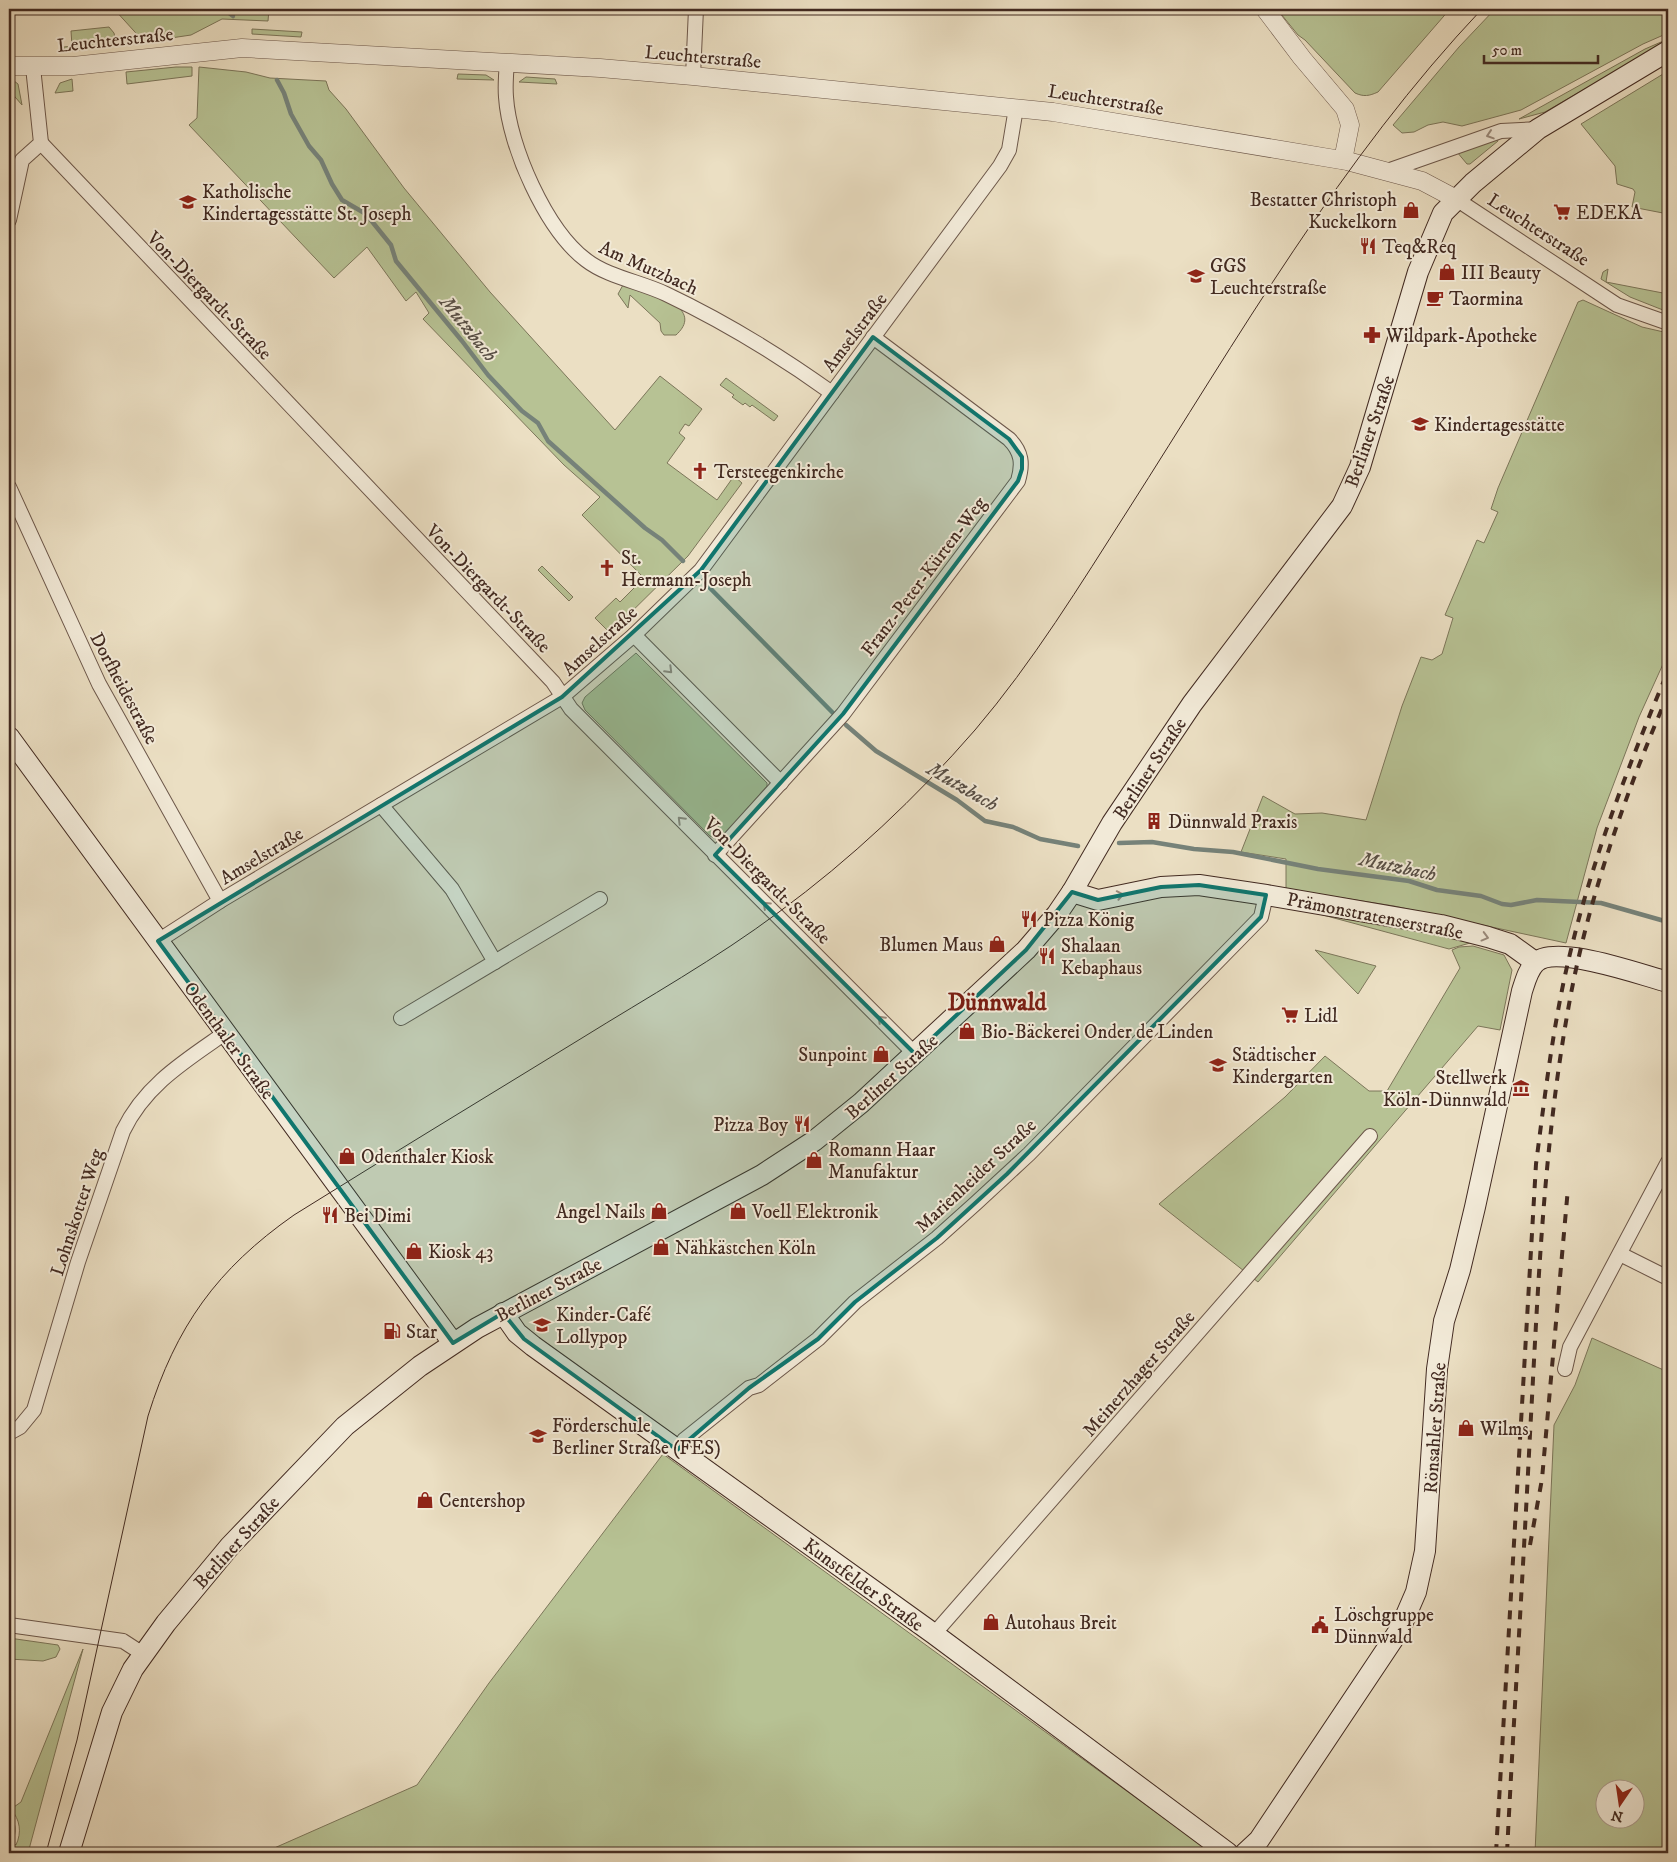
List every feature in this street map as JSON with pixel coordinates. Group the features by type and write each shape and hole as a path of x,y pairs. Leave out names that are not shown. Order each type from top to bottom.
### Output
{"main road":[{"name":"Berliner Straße","path":"69,1853 112,1712 121,1690 143,1654 166,1623 230,1546 324,1446 379,1397 453,1343 503,1313 778,1165 844,1118 1026,950 1058,914 1112,823 1174,728 1342,506 1360,466 1424,254 1444,213 1456,199 1538,129 1668,51"},
{"name":"Odenthaler Straße","path":"9,737 453,1343"},
{"name":"Prämonstratenserstraße","path":"1072,892 1098,900 1161,887 1199,885 1266,895 1441,926 1488,937 1510,944 1535,962"},
{"path":"1535,962 1546,956 1570,956 1668,982"},
{"name":"Rönsahler Straße","path":"1244,1853 1259,1840 1400,1629 1416,1592 1425,1551 1437,1369 1444,1321 1460,1270 1473,1216 1522,991 1535,962"},
{"name":"Kunstfelder Straße","path":"503,1313 509,1324 524,1339 934,1634 1228,1853"}],"street":[{"path":"693,76 696,9"},
{"path":"1264,9 1302,58 1345,108 1350,126 1343,160"},
{"name":"Leuchterstraße","path":"9,66 73,66 242,48 507,62 693,76 1016,108 1343,160 1422,181 1456,199 1617,304 1668,323"},
{"name":"Am Mutzbach","path":"507,62 506,98 514,140 531,184 569,244 587,261 650,286 723,323 784,359 832,393"},
{"path":"9,220 22,160 41,143 33,67"},
{"name":"Amselstraße","path":"158,941 220,901 562,698 634,635 696,574 1000,166 1009,150 1016,108"},
{"path":"1388,171 1502,131 1538,129"},
{"name":"Von-Diergardt-Straße","path":"41,143 553,682 562,698 715,855 915,1054"},
{"name":"Franz-Peter-Kürten-Weg","path":"715,855 839,719 1018,481 1022,469 1022,458 1016,446 1009,439 874,337"},
{"name":"Dorfheidestraße","path":"9,487 99,684 220,901"},
{"path":"634,635 781,783"},
{"path":"381,805 452,889 495,962"},
{"name":"Marienheider Straße","path":"677,1450 684,1440 742,1394 759,1385 818,1339 855,1302 889,1273 937,1238 1007,1174 1261,917 1266,895"},
{"path":"401,1018 600,899"},
{"name":"Lohnskotter Weg","path":"9,1433 20,1427 34,1410 78,1262 123,1131 131,1114 149,1090 166,1075 225,1033"},
{"name":"Meinerzhager Straße","path":"934,1634 1370,1136"},
{"path":"1565,1369 1570,1347 1668,1162"},
{"path":"1620,1254 1668,1278"},
{"path":"9,1626 123,1642 143,1654"}],"highlighted area":[{"path":"873,337 1009,439 1022,457 1022,469 1018,481 843,714 715,855 915,1054 1026,950 1072,892 1098,900 1161,887 1199,885 1266,895 1261,917 1007,1174 937,1238 855,1302 818,1339 749,1388 677,1450 524,1339 503,1313 453,1343 158,941 562,697 701,570"}],"green space":[{"path":"114,9 269,9 268,21 222,19 191,35 144,42"},
{"path":"1277,9 1450,9 1378,92 1361,95 1355,93 1298,35"},
{"path":"1495,9 1668,9 1668,33 1643,44 1521,110 1462,126 1443,122 1428,125 1414,132 1402,133 1393,125 1459,47"},
{"path":"109,27 114,33 115,38 108,46 65,52 64,47 72,46 71,31"},
{"path":"252,29 302,32 301,37 252,34"},
{"path":"1668,39 1668,41 1545,112 1519,119 1645,49"},
{"path":"192,67 192,76 127,84 126,72"},
{"path":"199,67 246,72 270,78 326,81 329,90 346,109 404,188 490,292 615,430 660,376 702,409 689,426 685,424 679,433 685,438 667,463 717,500 734,476 742,483 688,556 610,633 595,618 616,598 620,602 644,578 582,515 600,497 564,465 423,319 429,313 416,292 406,301 367,247 334,278 189,125 197,118"},
{"path":"1668,71 1668,214 1632,207 1635,192 1633,189 1617,184 1615,166 1581,124"},
{"path":"458,74 486,75 494,80 457,79"},
{"path":"9,77 18,84 22,105 9,90"},
{"path":"526,77 555,79 557,84 519,82"},
{"path":"72,79 73,91 55,93 60,83"},
{"path":"1497,139 1498,141 1470,164 1467,164 1457,152"},
{"path":"1608,269 1606,282 1668,294 1668,312 1630,297 1601,279 1603,272"},
{"path":"623,285 629,285 677,306 685,317 684,325 679,332 676,335 664,335 661,331 660,323 630,295 628,308 618,294"},
{"path":"1583,300 1642,327 1668,333 1668,653 1639,717 1597,828 1566,943 1394,906 1286,889 1286,859 1241,852 1263,796 1295,814 1322,813 1366,820 1402,706 1421,657 1432,660 1442,654 1453,618 1445,615 1477,540 1484,543 1498,512 1491,509 1498,488 1578,302"},
{"path":"726,378 778,416 774,421 752,405 750,407 745,403 743,405 732,397 734,395 720,385"},
{"path":"542,566 573,597 569,601 538,570"},
{"path":"636,653 767,783 767,786 722,837 716,839 710,836 585,710 582,703 585,697"},
{"path":"1297,908 1477,941 1449,949"},
{"path":"1473,946 1504,955 1512,970 1500,1030 1478,1026 1258,1282 1159,1204 1285,1097 1325,1056 1369,1091 1387,1091 1460,968 1452,950 1459,947"},
{"path":"1315,950 1376,966 1358,994"},
{"path":"1592,1338 1668,1372 1668,1853 1535,1853 1554,1425 1575,1385"},
{"path":"663,1454 1212,1853 263,1853 417,1785 489,1683"},
{"path":"9,1638 58,1645 60,1649 56,1657 43,1661 9,1659"},
{"path":"83,1649 28,1853 9,1853 9,1813 15,1827 15,1835 12,1842 16,1845 19,1826 11,1809 21,1802"}],"waterway":[{"name":"Mutzbach","path":"224,9 233,16"},
{"name":"Mutzbach","path":"277,80 284,93 291,114 309,146 321,160 342,200 366,214 391,245 396,261 488,375 522,411 538,423 548,441 645,528 662,540 683,561"},
{"name":"Mutzbach","path":"706,584 833,713"},
{"name":"Mutzbach","path":"846,725 876,751 957,800 985,821 1013,827 1040,839 1078,846"},
{"name":"Mutzbach","path":"1119,843 1152,842 1194,849 1233,852 1318,869 1409,881 1437,890 1481,896 1502,904 1511,905 1537,900 1601,903 1668,922"}],"tram line":[{"path":"46,1853 77,1740 148,1416 172,1354 186,1327 203,1302 221,1279 243,1257 267,1235 294,1215 682,977 731,946 779,912 832,871 882,827 930,780 996,704 1074,595 1251,315 1337,188 1431,66 1482,9"}],"railway":[{"path":"1496,1853 1536,1164 1550,1060 1563,983 1589,884 1612,812 1668,671"},
{"path":"1507,1853 1539,1274 1547,1168 1560,1063 1576,969 1597,889 1622,810 1668,694"},
{"path":"1530,1545 1542,1479 1568,1188"}],"place":[{"name":"Katholische Kindertagesstätte St. Joseph","path":"188,202"},
{"name":"Bestatter Christoph Kuckelkorn","path":"1411,210"},
{"name":"EDEKA","path":"1562,212"},
{"name":"Teq&Req","path":"1368,246"},
{"name":"III Beauty","path":"1447,272"},
{"name":"GGS Leuchterstraße","path":"1196,276"},
{"name":"Taormina","path":"1435,298"},
{"name":"Wildpark-Apotheke","path":"1372,335"},
{"name":"Kindertagesstätte","path":"1420,424"},
{"name":"Tersteegenkirche","path":"700,471"},
{"name":"St. Hermann-Joseph","path":"607,568"},
{"name":"Dünnwald Praxis","path":"1154,821"},
{"name":"Pizza König","path":"1029,919"},
{"name":"Blumen Maus","path":"997,944"},
{"name":"Shalaan Kebaphaus","path":"1047,956"},
{"name":"Lidl","path":"1290,1015"},
{"name":"Bio-Bäckerei Onder de Linden","path":"967,1031"},
{"name":"Sunpoint","path":"881,1054"},
{"name":"Städtischer Kindergarten","path":"1218,1065"},
{"name":"Stellwerk Köln-Dünnwald","path":"1521,1088"},
{"name":"Pizza Boy","path":"802,1124"},
{"name":"Odenthaler Kiosk","path":"347,1156"},
{"name":"Romann Haar Manufaktur","path":"814,1160"},
{"name":"Angel Nails","path":"659,1211"},
{"name":"Voell Elektronik","path":"738,1211"},
{"name":"Bei Dimi","path":"330,1215"},
{"name":"Nähkästchen Köln","path":"661,1247"},
{"name":"Kiosk 43","path":"414,1251"},
{"name":"Kinder-Café Lollypop","path":"542,1325"},
{"name":"Star","path":"392,1331"},
{"name":"Wilms","path":"1466,1428"},
{"name":"Förderschule Berliner Straße (FES)","path":"538,1436"},
{"name":"Centershop","path":"425,1500"},
{"name":"Autohaus Breit","path":"991,1622"},
{"name":"Löschgruppe Dünnwald","path":"1320,1625"}],"district":[{"name":"Dünnwald","path":"997,1002"}]}
